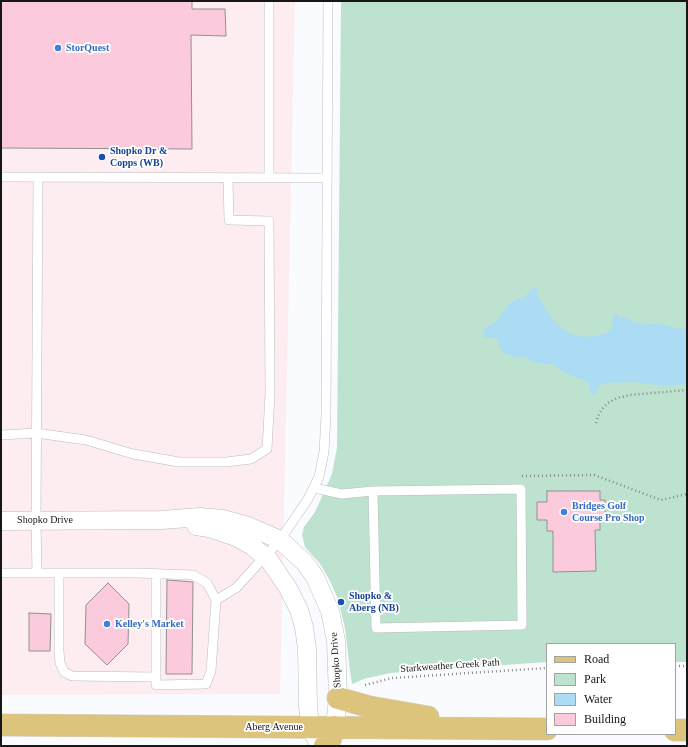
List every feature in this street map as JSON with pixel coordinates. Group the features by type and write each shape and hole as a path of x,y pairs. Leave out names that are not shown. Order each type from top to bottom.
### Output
{"main road":[{"path":"338,698 370,707 484,728"},
{"name":"Aberg Avenue","path":"1,725 315,737 335,727 546,729"},
{"path":"325,746 329,742 335,727"},
{"path":"676,730 687,730"}],"street":[{"name":"Shopko Drive","path":"1,521 162,520 200,517 223,519 258,529 280,540 304,562 315,577 330,611 336,641 338,698 335,727"},
{"name":"Shopko Drive","path":"162,520 209,528 229,534 252,546 269,560 288,588 299,610 304,627 308,649 308,706 315,737"}],"lane":[{"path":"269,1 269,178"},
{"path":"216,600 236,588 280,540 314,488 319,477 324,452 326,415 328,1"},
{"path":"1,177 327,178"},
{"path":"38,178 36,433 36,520 38,573"},
{"path":"1,435 36,433 86,440 133,454 179,462 226,462 251,459 267,449 270,394 269,222 229,220 228,178"},
{"path":"314,488 342,494 373,491 521,489 522,625 376,628 373,491"},
{"path":"1,573 156,574 193,575 207,583 216,600 211,671 206,684 156,685 156,574"},
{"path":"59,573 59,651 60,664 64,672 72,676 156,677"}],"path":[{"path":"596,423 602,409 608,403 617,398 630,395 687,390"},
{"path":"514,489 522,475 594,475 661,500 687,494"},
{"path":"676,666 687,666"},
{"name":"Starkweather Creek Path","path":"363,686 392,678 546,668"}],"shaded area":[{"path":"1,1 295,1 280,694 1,695"}],"green space":[{"path":"341,1 687,1 687,662 676,662 676,643 546,643 546,662 390,673 364,679 352,684 345,628 338,599 321,565 305,547 302,535 304,527 315,512 332,474 337,447"}],"water":[{"path":"536,286 538,296 554,321 563,329 574,335 586,337 608,332 613,326 612,320 614,315 617,314 620,318 625,317 632,321 646,325 661,323 674,328 685,329 687,323 687,384 665,386 632,382 609,383 600,384 596,394 591,394 589,391 590,384 588,382 563,372 553,364 537,363 525,358 514,357 504,353 497,338 482,338 485,333 483,329 497,321 509,304 517,298 522,299"}],"building":[{"path":"1,1 192,1 192,9 225,9 226,36 191,35 192,149 1,148"},
{"path":"547,491 600,491 600,500 605,500 605,520 600,520 600,530 595,530 596,571 553,572 553,531 547,531 547,520 537,520 537,502 547,502"},
{"path":"167,580 193,582 192,674 166,674"},
{"name":"Kelley's Market","path":"108,583 129,604 128,644 107,665 85,644 86,605"},
{"path":"29,613 51,614 50,651 29,651"}],"place":[{"name":"StorQuest","path":"58,48"},
{"name":"Shopko Dr & Copps (WB)","path":"102,157"},
{"name":"Bridges Golf Course Pro Shop","path":"564,512"},
{"name":"Shopko & Aberg (NB)","path":"341,602"},
{"name":"Kelley's Market","path":"107,624"}]}
